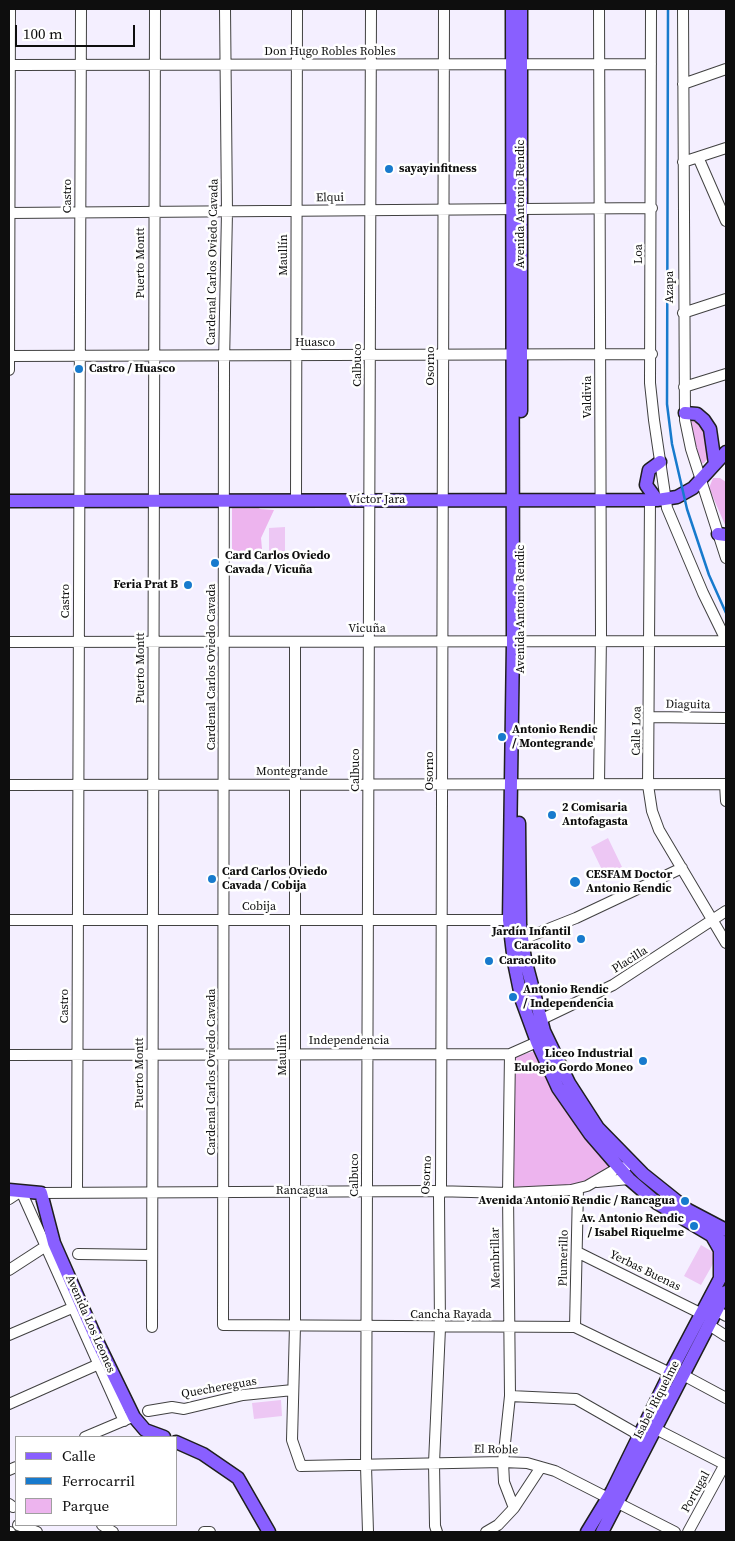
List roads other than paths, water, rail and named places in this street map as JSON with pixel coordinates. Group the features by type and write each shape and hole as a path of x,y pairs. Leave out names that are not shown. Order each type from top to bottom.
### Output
{"main road":[{"name":"Avenida Antonio Rendic","path":"512,9 516,64 517,642 515,784 509,920 518,983 537,1042 558,1088 573,1111 618,1168 657,1203 726,1244"},
{"name":"Avenida Antonio Rendic","path":"516,64 521,9"},
{"path":"685,413 697,414 704,420 710,428 722,460"},
{"name":"Víctor Jara","path":"9,501 658,500 682,494 702,480 722,460"},
{"path":"658,500 646,485 649,470 660,462"},
{"name":"Avenida Antonio Rendic","path":"515,784 521,937 540,1020 568,1083 598,1128 643,1174 688,1210 726,1230"},
{"name":"Rancagua","path":"15,1190 41,1193"},
{"name":"Avenida Los Leones","path":"41,1193 54,1243 129,1419 158,1436"},
{"path":"712,1236 720,1250 723,1272"},
{"name":"Isabel Riquelme","path":"602,1532 642,1429 723,1272"},
{"name":"Isabel Riquelme","path":"586,1532 614,1500 651,1441 709,1325 722,1314 726,1292"},
{"path":"178,1443 203,1454 238,1478 269,1532"}],"street":[{"path":"9,370 10,9"},
{"name":"Castro","path":"77,1193 81,9"},
{"name":"Puerto Montt","path":"152,1327 154,9"},
{"name":"Cardenal Carlos Oviedo Cavada","path":"223,1325 224,356 227,212 225,9"},
{"name":"Maullín","path":"296,9 296,500"},
{"name":"Calbuco","path":"368,1532 366,1466 371,9"},
{"name":"Osorno","path":"437,1532 435,1526 434,1463 440,1328 439,1198 441,1191 442,1054 444,9"},
{"name":"Valdivia","path":"599,9 601,500 599,784"},
{"name":"Loa","path":"651,9 652,354 650,383 660,462"},
{"name":"Azapa","path":"683,9 683,313 685,413 690,449 722,534 726,558"},
{"name":"Don Hugo Robles Robles","path":"9,66 651,64"},
{"path":"683,84 726,69"},
{"path":"683,162 726,148"},
{"path":"698,157 726,221"},
{"name":"Elqui","path":"9,213 652,208"},
{"path":"683,313 726,299"},
{"name":"Huasco","path":"9,356 652,354"},
{"path":"684,387 726,374"},
{"path":"658,500 726,641"},
{"name":"Calle Loa","path":"658,500 650,641 648,785 652,811 659,830 726,943"},
{"name":"Vicuña","path":"9,642 726,641"},
{"name":"Maullín","path":"295,642 295,1326 292,1440 301,1466"},
{"name":"Diaguita","path":"650,717 726,718"},
{"name":"Montegrande","path":"9,784 726,784"},
{"path":"726,784 726,801"},
{"path":"521,937 528,937 576,918 682,868"},
{"name":"Placilla","path":"540,1020 613,985 726,911"},
{"name":"Cobija","path":"9,920 442,918 509,920"},
{"name":"Independencia","path":"9,1054 510,1054 537,1042"},
{"name":"Membrillar","path":"510,1054 508,1193 510,1396 502,1462 504,1482 514,1508"},
{"name":"Avenida Antonio Rendic","path":"618,1168 627,1167 643,1174"},
{"name":"Rancagua","path":"41,1193 441,1191 508,1193 578,1189 618,1168"},
{"name":"Rancagua","path":"594,1182 629,1179"},
{"name":"Plumerillo","path":"575,1327 578,1189"},
{"path":"9,1199 15,1190"},
{"name":"Avenida Los Leones","path":"15,1190 46,1246 72,1308 99,1364 129,1419"},
{"path":"9,1270 46,1246"},
{"name":"Yerbas Buenas","path":"576,1252 702,1314"},
{"path":"78,1254 152,1255"},
{"path":"9,1335 72,1308"},
{"name":"Cancha Rayada","path":"223,1325 440,1328 575,1327 670,1373"},
{"path":"709,1325 726,1336"},
{"path":"9,1404 99,1364"},
{"path":"685,1376 726,1398"},
{"name":"Quechereguas","path":"148,1411 172,1407 184,1408 243,1395 293,1390"},
{"path":"510,1396 576,1399 642,1429 657,1429 726,1465"},
{"path":"87,1436 129,1419"},
{"path":"642,1429 651,1441"},
{"name":"El Roble","path":"301,1466 502,1462 541,1467 614,1500 675,1532"},
{"name":"Portugal","path":"688,1532 726,1465"},
{"path":"486,1532 500,1529 541,1467"},
{"path":"22,1526 37,1532"},
{"path":"204,1532 210,1532"}],"railway":[{"path":"668,9 667,404 672,444 687,509 709,575 726,613"}],"place":[{"name":"sayayinfitness","path":"389,169"},
{"name":"Castro / Huasco","path":"79,369"},
{"name":"Card Carlos Oviedo Cavada / Vicuña","path":"215,563"},
{"name":"Feria Prat B","path":"188,585"},
{"name":"Antonio Rendic / Montegrande","path":"502,737"},
{"name":"2 Comisaria Antofagasta","path":"552,815"},
{"name":"Card Carlos Oviedo Cavada / Cobija","path":"212,879"},
{"name":"CESFAM Doctor Antonio Rendic","path":"575,882"},
{"name":"Jardín Infantil Caracolito","path":"581,939"},
{"name":"Caracolito","path":"489,961"},
{"name":"Antonio Rendic / Independencia","path":"513,997"},
{"name":"Liceo Industrial Eulogio Gordo Moneo","path":"643,1061"},
{"name":"Avenida Antonio Rendic / Rancagua","path":"685,1201"},
{"name":"Av. Antonio Rendic / Isabel Riquelme","path":"694,1226"}]}
